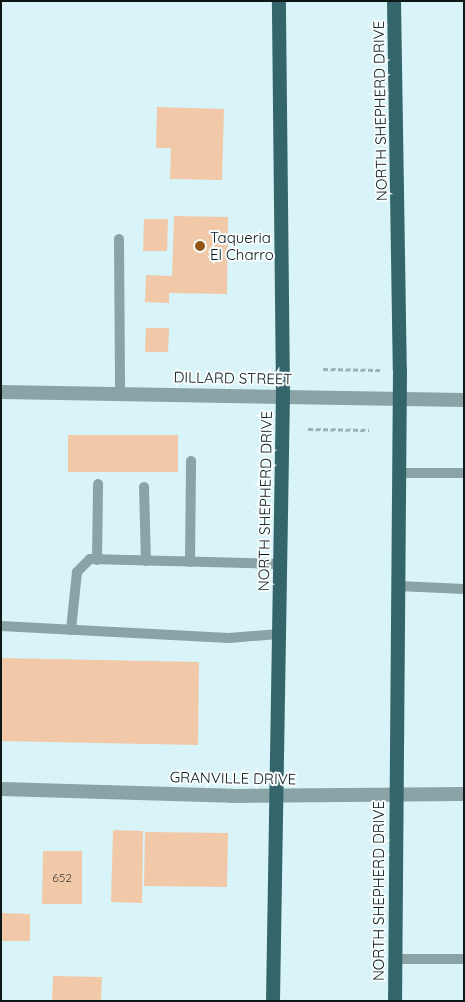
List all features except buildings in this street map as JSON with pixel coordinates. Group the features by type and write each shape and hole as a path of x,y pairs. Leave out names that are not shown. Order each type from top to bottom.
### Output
{"main road":[{"name":"NORTH SHEPHERD DRIVE","path":"273,1001 283,394 279,1"},
{"name":"NORTH SHEPHERD DRIVE","path":"394,1 399,400 395,1001"}],"street":[{"name":"DILLARD STREET","path":"1,392 283,394 399,400 464,400"},
{"name":"GRANVILLE DRIVE","path":"1,789 276,796 464,794"}],"lane":[{"path":"119,239 120,393"},
{"path":"190,562 191,461"},
{"path":"398,474 464,473"},
{"path":"97,560 98,484"},
{"path":"144,486 146,561"},
{"path":"71,630 77,572 90,560 280,564"},
{"path":"398,586 464,589"},
{"path":"1,626 229,638 279,634"},
{"path":"395,959 464,958"}],"path":[{"path":"323,369 380,370"},
{"path":"308,429 369,430"}],"place":[{"name":"Taqueria El Charro","path":"200,246"}]}
